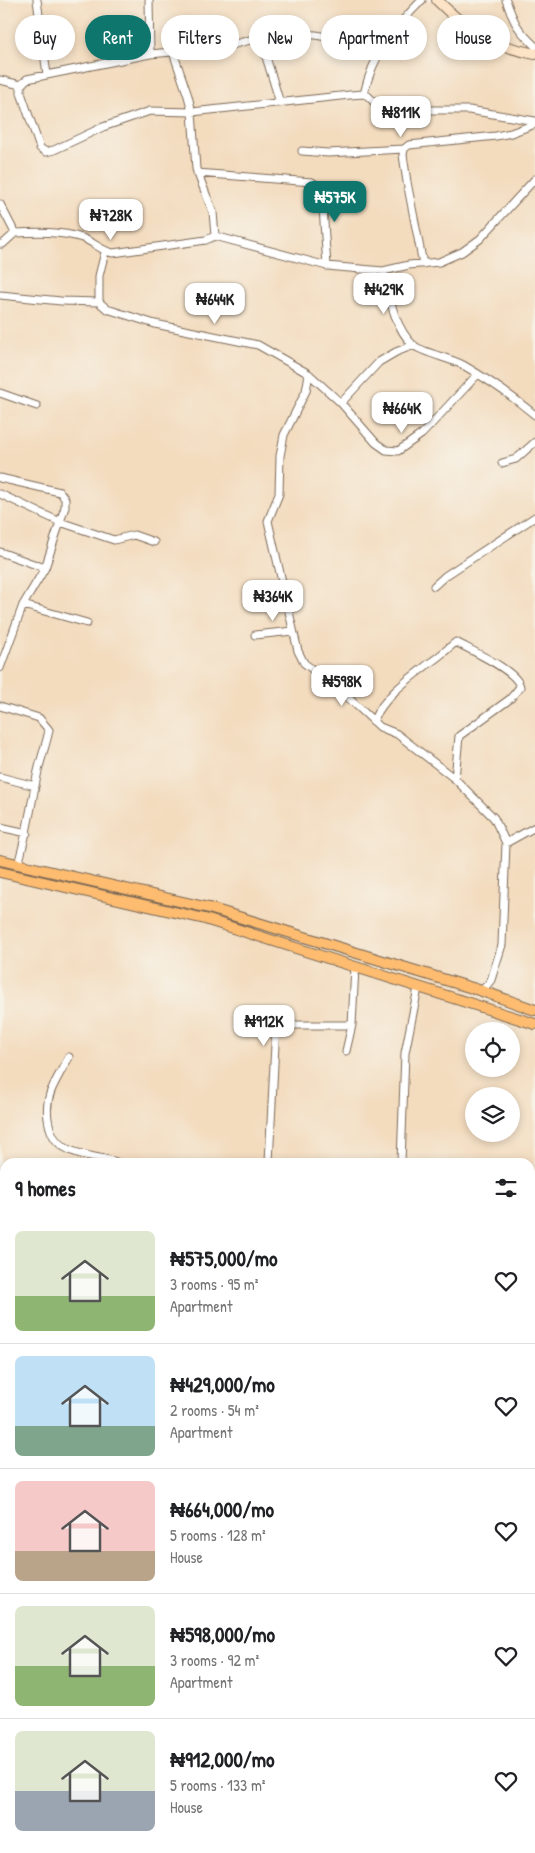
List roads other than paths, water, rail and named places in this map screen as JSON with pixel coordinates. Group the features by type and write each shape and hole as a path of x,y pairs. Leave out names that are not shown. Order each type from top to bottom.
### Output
{"main road":[{"path":"0,860 208,908 482,991 535,1010"},
{"path":"0,872 205,919 535,1024"}],"street":[{"path":"37,0 47,75"},
{"path":"149,0 149,15"},
{"path":"409,15 422,0"},
{"path":"437,0 456,20 483,38 506,48 535,54"},
{"path":"506,0 520,32 535,46"},
{"path":"1,82 20,85 27,79 121,60"},
{"path":"176,60 192,112 197,173 213,212 215,236"},
{"path":"267,60 280,103"},
{"path":"364,94 368,77 376,60"},
{"path":"20,85 40,148 46,152 103,127 150,111 192,112 364,94 385,109 469,110 535,122"},
{"path":"302,151 328,153 404,149 409,145 504,134 535,122"},
{"path":"404,149 422,264"},
{"path":"197,173 312,182 319,187 322,193 327,266"},
{"path":"0,244 3,244 15,233 50,232 79,237 93,242 105,252 136,251 206,240 215,236 327,266 383,271 409,265 439,262 462,252 474,243 535,179"},
{"path":"0,204 15,233"},
{"path":"99,302 99,276 105,252"},
{"path":"383,271 400,327 414,346 462,365 477,375 493,382 535,415"},
{"path":"0,295 61,301 99,302 107,310 155,324 258,344 309,374 341,403 376,443 386,450 398,451 422,434 477,375"},
{"path":"341,403 379,362 396,352 414,346"},
{"path":"309,374 306,392 284,435 280,456 280,494 268,521 298,651 304,662 342,692 380,727 397,734 455,779 494,818 506,843 502,945 492,980 482,991"},
{"path":"0,393 37,406"},
{"path":"502,463 516,459 535,442"},
{"path":"0,478 60,492 65,499 65,508 44,568 23,605 0,668"},
{"path":"0,494 60,522 114,540 134,535 154,542"},
{"path":"434,586 445,576 535,517"},
{"path":"0,552 44,568"},
{"path":"23,605 87,623"},
{"path":"255,635 293,631"},
{"path":"373,721 390,695 416,672 432,662 456,642 494,663 516,678 520,688 510,699 459,736 455,779"},
{"path":"0,706 39,718 49,730 47,744 40,760 27,833 18,864"},
{"path":"0,777 35,786"},
{"path":"506,843 535,826"},
{"path":"0,827 27,833"},
{"path":"346,1051 352,1025 356,967"},
{"path":"401,1158 405,1053 418,988"},
{"path":"269,1158 276,1025 352,1025"},
{"path":"69,1057 50,1092 47,1107 49,1126 57,1142 65,1148 89,1158"}]}
